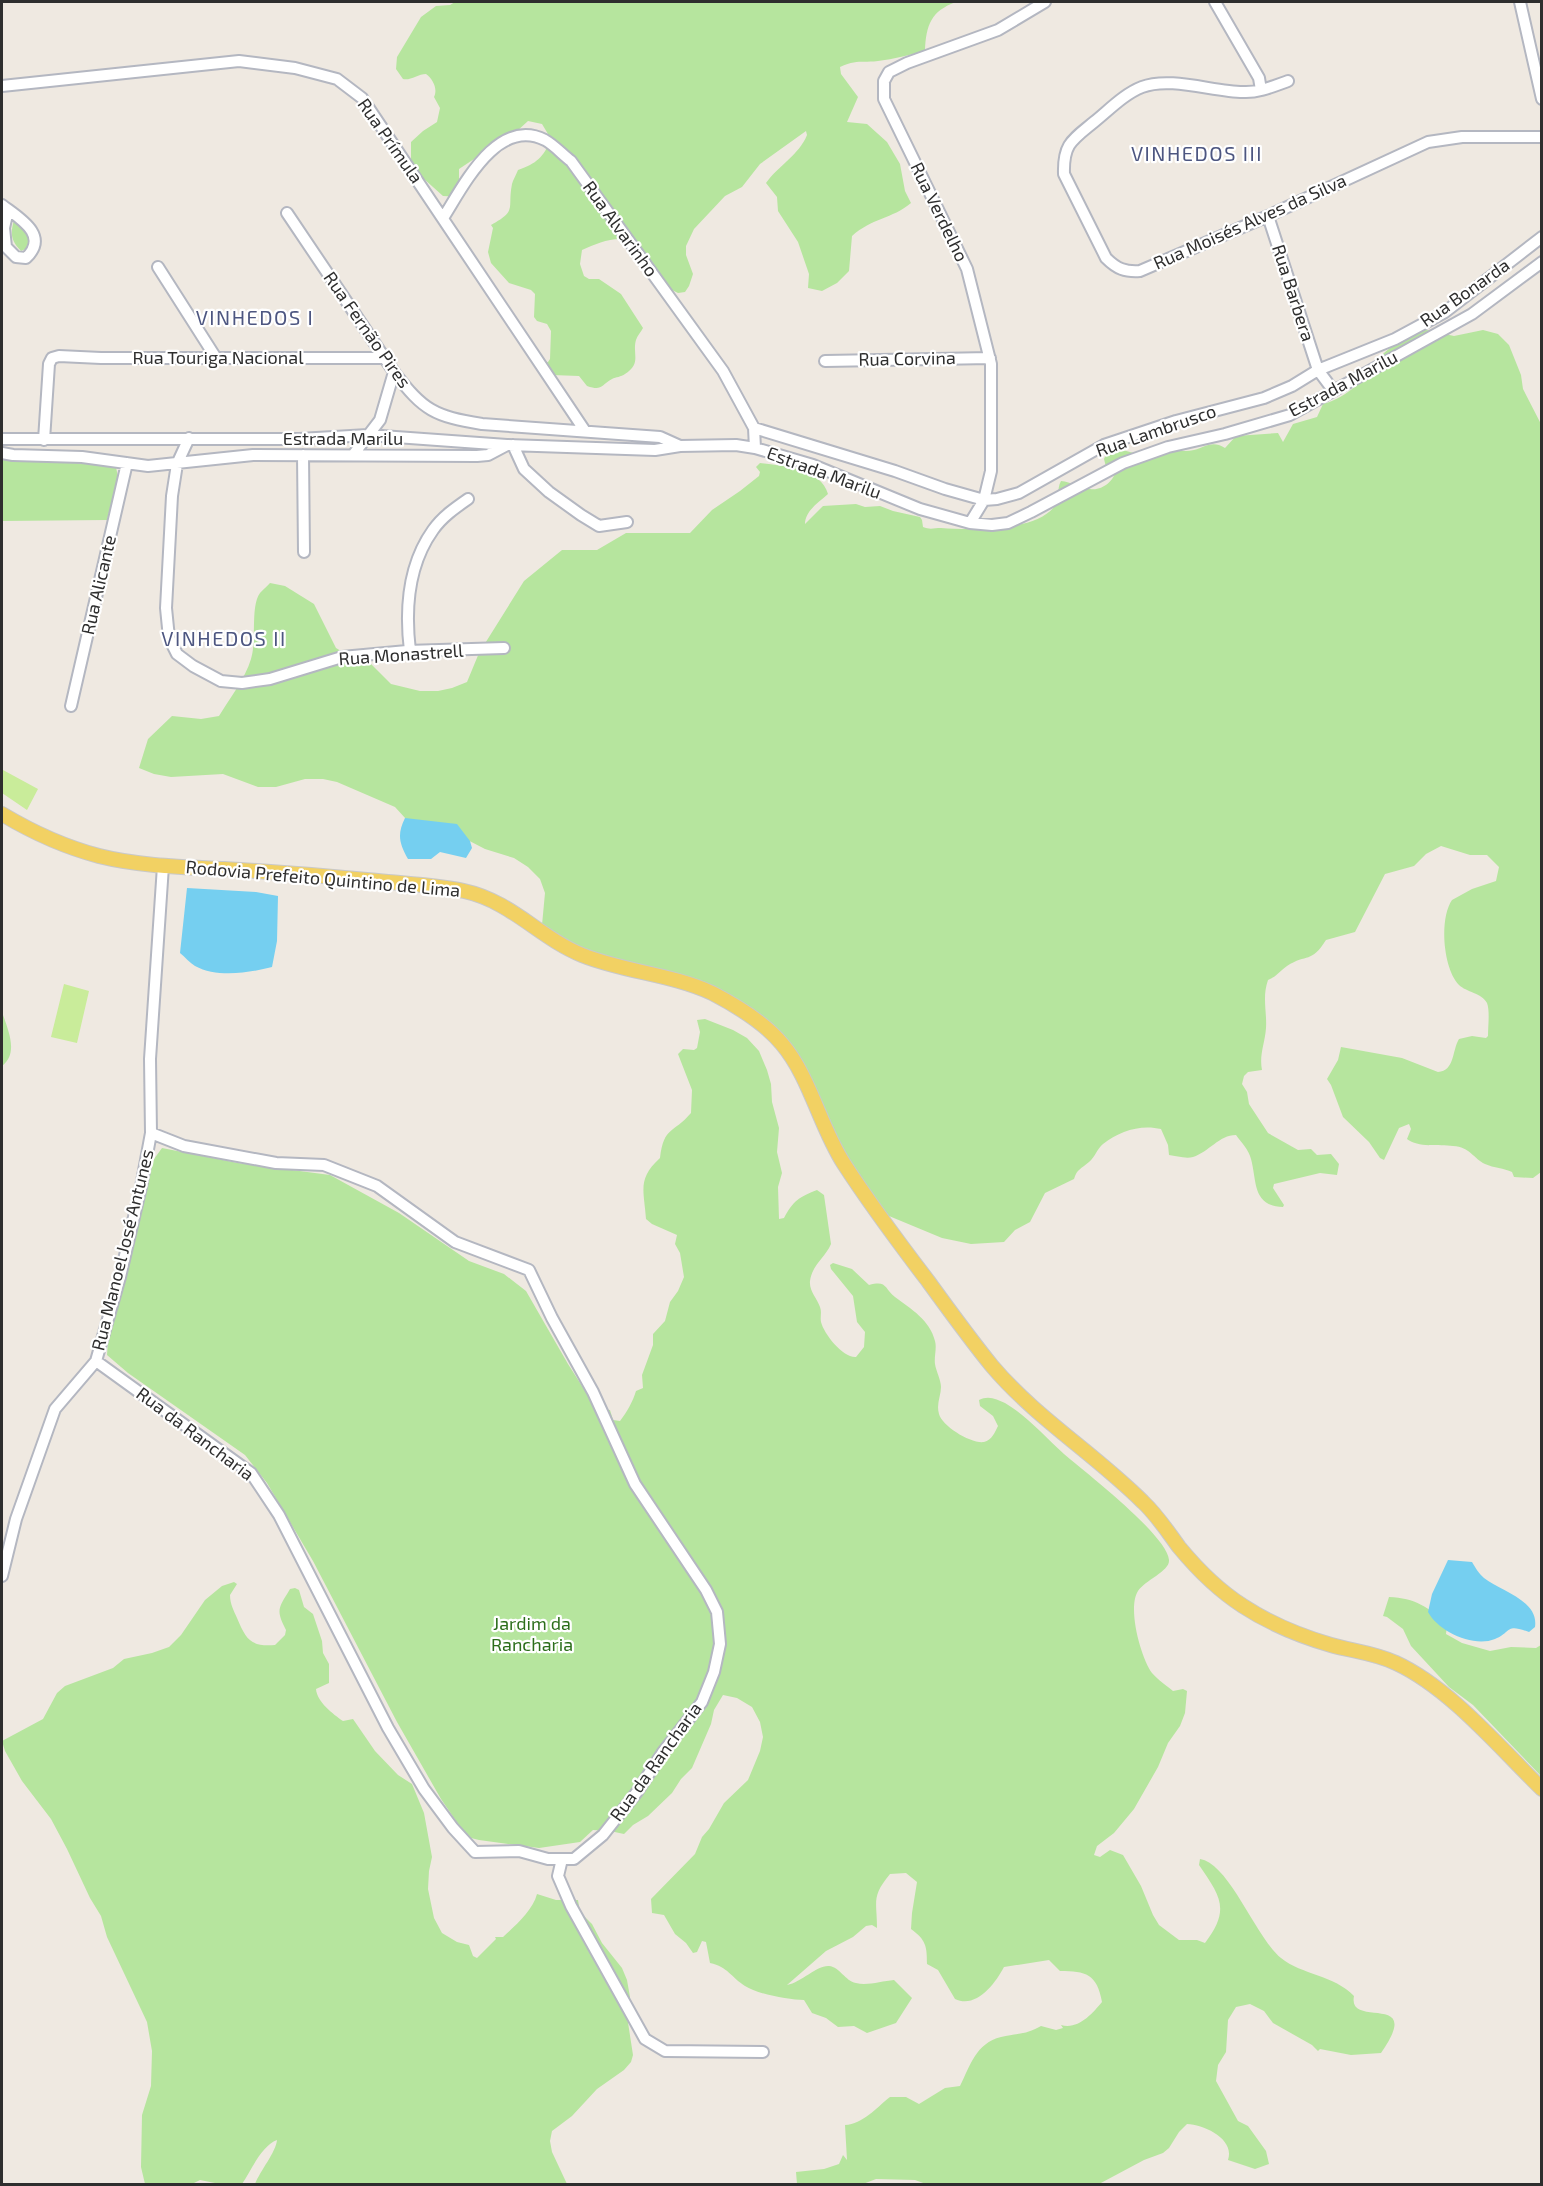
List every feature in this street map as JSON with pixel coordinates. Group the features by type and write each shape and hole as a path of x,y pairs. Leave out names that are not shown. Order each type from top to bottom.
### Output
{"main road":[{"name":"Rodovia Prefeito Quintino de Lima","path":"2,814 42,835 81,850 119,860 163,866 301,874 467,892 503,905 575,952 606,963 684,982 708,991 742,1010 758,1021 783,1045 795,1063 839,1156 872,1205 992,1365 1039,1413 1149,1507 1196,1567 1212,1583 1248,1610 1292,1631 1331,1645 1382,1657 1419,1676 1456,1704 1542,1789"}],"street":[{"name":"Rua Verdelho","path":"970,524 984,500 991,471 990,358 967,269 884,99 884,81 889,72 907,63 980,38 1045,2"},
{"path":"1215,2 1259,78 1261,90"},
{"path":"1520,2 1542,99"},
{"name":"Rua Prímula","path":"2,86 239,61 295,68 337,79 362,98 585,431"},
{"name":"Rua Moisés Alves da Silva","path":"1288,81 1244,93 1167,84 1145,86 1132,92 1079,134 1067,147 1064,174 1106,258 1116,268 1140,271 1268,216 1428,142 1462,137 1542,137"},
{"name":"Rua Alvarinho","path":"443,218 472,171 500,142 523,135 544,140 571,161 723,371 754,428 755,448"},
{"name":"Rua Fernão Pires","path":"287,213 394,372 428,410 455,419 482,424 660,437 680,446"},
{"name":"Rua Barbera","path":"1268,216 1318,370 1333,390"},
{"name":"Rua Bonarda","path":"1318,370 1395,339 1445,312 1542,237"},
{"name":"Estrada Marilu","path":"2,439 299,439 368,435 510,445 655,450 680,446 736,445 755,448 813,465 920,509 970,524 992,525 1008,523 1123,463 1168,447 1225,434 1290,415 1472,314 1542,262"},
{"path":"158,267 216,358"},
{"name":"Rua Touriga Nacional","path":"44,440 47,373 52,358 60,356 385,358"},
{"name":"Rua Corvina","path":"825,361 990,358"},
{"name":"Rua Lambrusco","path":"754,428 895,471 945,489 984,500 997,500 1019,494 1104,445 1176,421 1264,398 1292,386 1318,370"},
{"path":"353,455 380,420 394,372"},
{"name":"Rua Monastrell","path":"189,438 177,464 172,496 166,608 170,638 177,654 193,666 221,681 242,683 270,679 342,657 410,651 504,648"},
{"path":"2,453 82,457 148,466 253,455 477,456 488,455 510,445 524,469 549,492 581,515 599,526 627,522"},
{"path":"303,455 304,552"},
{"name":"Rua Alicante","path":"70,706 127,463"},
{"path":"410,651 407,627 412,575 421,551 433,529 450,512 468,499"},
{"name":"Rua Manoel José Antunes","path":"2,1576 16,1519 55,1409 96,1361 120,1277 151,1133 150,1059 163,866"},
{"name":"Rua da Rancharia","path":"96,1361 251,1473 279,1515 388,1728 424,1789 453,1828 475,1852 519,1851 548,1859 574,1859 603,1835 702,1702 714,1672 720,1644 717,1612 706,1590 634,1484 593,1392 552,1318 529,1270 455,1242 377,1186 324,1165 276,1163 242,1157 184,1146 151,1133"},
{"path":"562,1859 558,1876 571,1906 645,2039 665,2051 763,2052"}],"green space":[{"path":"455,2 956,2 935,15 929,26 925,51 872,62 855,62 840,67 841,74 858,97 847,122 867,124 887,142 900,164 905,191 911,203 859,230 852,236 849,271 837,283 822,291 808,288 809,274 798,242 778,211 777,197 766,183 799,148 807,135 806,131 760,164 742,187 725,196 694,229 686,246 686,255 693,274 685,292 678,293 670,289 623,239 607,240 582,250 580,264 584,276 589,279 599,279 621,294 643,328 636,340 635,362 630,370 596,388 587,386 579,376 552,375 542,364 550,359 551,331 547,324 537,321 534,317 535,294 531,290 509,283 491,263 488,252 493,228 491,225 505,216 510,208 512,184 518,170 539,159 551,139 542,124 528,121 516,132 486,147 459,169 459,178 465,190 461,197 443,196 414,170 411,160 411,142 437,122 440,108 434,97 435,88 431,79 426,74 403,79 396,69 397,57 421,17 436,6 450,5"},
{"path":"14,220 22,225 29,238 30,247 21,251 12,237"},
{"path":"1427,330 1454,336 1483,330 1498,334 1509,345 1521,375 1523,389 1542,426 1541,1172 1533,1178 1514,1177 1512,1172 1485,1164 1459,1147 1423,1145 1412,1142 1407,1139 1411,1129 1409,1124 1399,1128 1384,1160 1343,1117 1327,1079 1338,1060 1341,1047 1402,1058 1438,1072 1443,1071 1450,1064 1459,1039 1488,1036 1487,1003 1482,997 1459,985 1454,977 1446,956 1444,931 1445,919 1452,900 1472,889 1496,881 1499,867 1487,855 1470,855 1441,846 1426,854 1414,866 1385,874 1355,932 1326,940 1312,955 1294,962 1268,980 1265,992 1266,1028 1262,1070 1248,1072 1242,1084 1247,1092 1249,1104 1268,1133 1298,1150 1311,1149 1317,1155 1331,1154 1339,1164 1337,1175 1320,1173 1274,1184 1273,1188 1284,1205 1283,1207 1273,1206 1261,1197 1250,1156 1236,1135 1224,1138 1199,1155 1184,1158 1169,1155 1168,1145 1161,1129 1138,1128 1109,1139 1078,1171 1074,1179 1045,1193 1030,1222 1015,1230 1004,1242 971,1244 942,1238 889,1216 841,1157 776,1034 703,993 586,953 542,925 545,893 540,879 514,858 485,849 456,834 406,819 395,807 337,782 305,779 276,787 258,787 223,774 171,777 139,768 148,739 172,716 201,719 219,716 241,681 251,659 257,599 270,583 285,586 314,604 336,648 351,657 368,661 391,684 420,691 452,688 467,682 479,653 524,581 562,550 597,550 626,533 690,533 712,510 759,476 760,472 756,467 760,463 800,470 818,479 824,485 828,494 810,511 805,524 823,506 856,504 865,507 880,506 920,517 923,527 928,528 984,529 1017,525 1045,515 1054,507 1061,481 1090,489 1107,484 1113,478 1116,470 1106,467 1104,459 1112,450 1149,456 1170,451 1191,451 1213,444 1225,448 1236,436 1278,433 1283,442 1293,424 1317,417 1323,404 1340,397 1356,386 1365,378 1365,369 1394,345 1410,335"},
{"path":"5,459 116,467 118,477 107,520 2,521 2,461"},
{"path":"3,770 38,789 27,810 2,793"},
{"path":"64,984 89,991 77,1043 51,1037"},
{"path":"2,1012 11,1048 7,1061 2,1066"},
{"name":"Jardim da Rancharia","path":"705,1019 747,1038 759,1051 767,1070 779,1128 777,1152 782,1173 778,1187 779,1219 784,1218 790,1207 806,1195 817,1190 824,1195 831,1244 813,1270 810,1285 821,1309 823,1327 830,1339 840,1350 851,1356 856,1357 864,1347 865,1332 857,1322 853,1296 831,1269 830,1265 833,1263 852,1269 869,1285 882,1284 885,1286 929,1327 935,1341 935,1364 941,1384 939,1414 945,1424 972,1440 987,1441 993,1436 998,1426 993,1416 980,1406 979,1400 989,1398 1005,1403 1028,1420 1064,1454 1124,1504 1155,1535 1165,1549 1168,1564 1138,1591 1135,1599 1135,1620 1140,1645 1152,1673 1173,1691 1183,1689 1187,1691 1185,1713 1134,1809 1114,1833 1097,1846 1094,1855 1100,1857 1110,1850 1123,1855 1141,1886 1159,1925 1179,1940 1197,1940 1205,1943 1218,1921 1220,1912 1217,1894 1199,1865 1200,1859 1211,1864 1232,1887 1262,1935 1281,1958 1289,1964 1328,1979 1346,1989 1354,1996 1355,2006 1361,2010 1390,2016 1394,2022 1392,2034 1381,2053 1351,2055 1320,2049 1318,2051 1312,2045 1273,2023 1264,2011 1250,2004 1236,2007 1228,2020 1226,2052 1218,2065 1216,2081 1238,2121 1248,2126 1266,2151 1269,2164 1255,2169 1228,2160 1227,2146 1217,2134 1202,2127 1187,2124 1163,2153 1144,2160 1099,2184 926,2184 915,2180 876,2179 863,2184 797,2184 796,2172 824,2169 839,2164 843,2155 847,2160 845,2125 863,2119 890,2097 906,2097 919,2104 945,2088 960,2086 975,2056 985,2044 992,2040 1041,2026 1056,2030 1063,2028 1061,2025 1079,2023 1102,2002 1097,1985 1083,1973 1060,1971 1049,1960 1004,1967 996,1981 977,1998 970,2001 955,1999 938,1970 927,1964 925,1944 911,1929 917,1882 906,1873 890,1874 880,1888 876,1900 877,1928 872,1925 866,1926 853,1937 826,1951 787,1985 824,1966 833,1967 852,1982 860,1984 894,1980 912,1998 896,2023 867,2033 854,2026 838,2027 826,2018 812,2013 804,2000 773,1996 745,1986 725,1970 710,1963 706,1942 702,1941 697,1952 693,1953 675,1934 664,1915 652,1913 651,1899 695,1854 702,1837 724,1803 748,1780 763,1737 760,1722 752,1707 737,1698 723,1695 714,1710 711,1724 692,1768 672,1793 648,1816 624,1834 593,1830 580,1842 539,1848 467,1837 441,1799 397,1722 313,1561 267,1483 245,1455 128,1373 107,1355 108,1341 154,1159 162,1148 238,1163 330,1175 399,1213 469,1261 504,1274 526,1291 596,1408 610,1410 613,1420 620,1421 636,1391 643,1388 642,1375 653,1345 653,1334 665,1321 670,1302 684,1277 680,1253 675,1244 677,1235 646,1219 643,1192 645,1179 660,1158 667,1135 691,1113 692,1090 678,1054 683,1049 697,1048 700,1032 697,1020"},
{"path":"234,1582 237,1584 230,1595 233,1610 246,1636 260,1645 275,1645 285,1635 286,1630 280,1617 280,1609 290,1589 299,1590 304,1607 313,1614 322,1641 323,1653 329,1664 329,1683 316,1689 319,1698 343,1721 353,1719 375,1751 398,1775 412,1784 424,1813 432,1857 428,1889 434,1918 442,1933 457,1942 469,1945 473,1956 477,1958 496,1939 495,1937 503,1937 518,1922 532,1906 537,1894 556,1900 578,1900 580,1912 592,1924 602,1943 622,1968 630,1997 627,2016 633,2055 631,2062 624,2070 597,2089 572,2116 552,2131 550,2141 552,2152 567,2184 255,2184 277,2140 261,2153 242,2184 220,2184 200,2180 192,2184 145,2184 141,2167 142,2115 151,2086 152,2051 147,2022 107,1937 101,1916 67,1849 51,1819 22,1781 2,1741 43,1719 57,1693 65,1686 113,1668 124,1659 169,1647 181,1635 205,1600 222,1586"},
{"path":"1389,1597 1406,1599 1428,1608 1447,1625 1446,1634 1462,1643 1490,1651 1511,1647 1536,1648 1541,1645 1541,1776 1473,1705 1449,1687 1411,1646 1403,1629 1383,1616"}],"water":[{"path":"405,818 457,824 470,841 472,848 466,858 440,852 431,859 408,859 400,838"},
{"path":"187,888 256,892 278,896 277,941 272,967 243,972 213,972 195,966 180,953"},
{"path":"1448,1560 1472,1562 1484,1578 1525,1603 1535,1618 1535,1627 1529,1632 1512,1628 1495,1639 1477,1641 1457,1636 1440,1626 1428,1612 1432,1594"}],"district":[{"name":"VINHEDOS III","path":"1197,154"},
{"name":"VINHEDOS I","path":"255,318"},
{"name":"VINHEDOS II","path":"224,639"}]}
